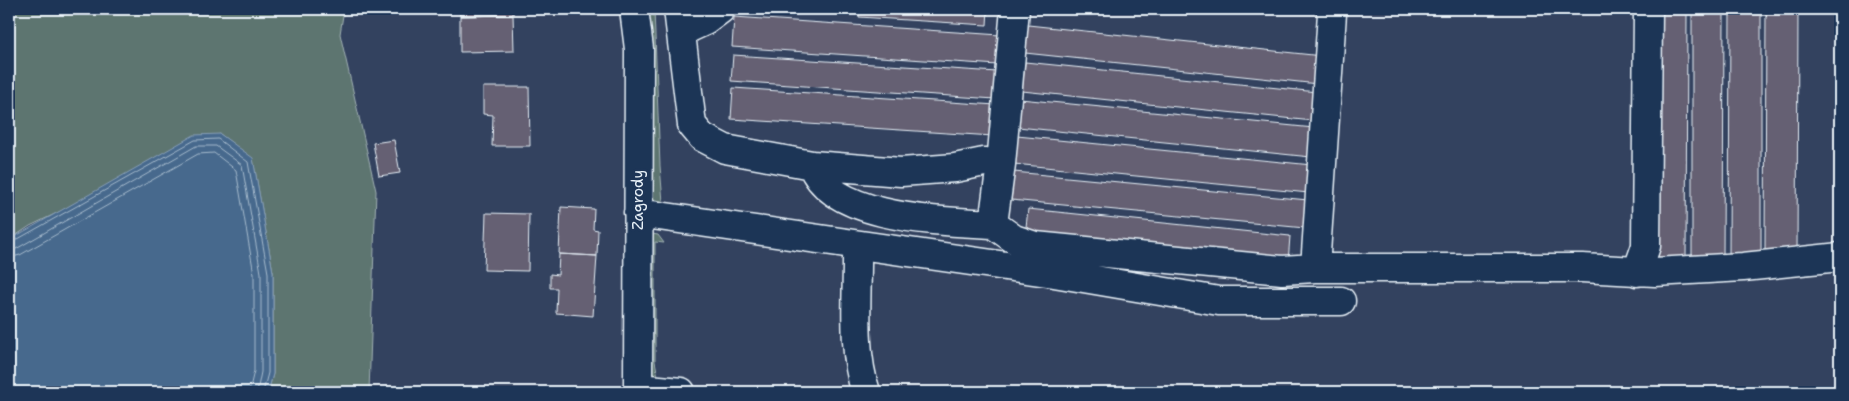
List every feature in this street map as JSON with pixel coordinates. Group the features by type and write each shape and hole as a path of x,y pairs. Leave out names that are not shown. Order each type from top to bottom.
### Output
{"street":[{"name":"Zagrody","path":"634,9 639,49 638,390"},
{"path":"721,9 705,21 681,20 692,125 702,137 713,145 740,153 812,165 901,172 956,168 984,162 1001,164"},
{"path":"993,224 1001,164 1015,9"},
{"path":"1638,272 1646,246 1648,9"},
{"path":"1315,268 1332,10"},
{"path":"812,165 816,176 825,186 861,206 885,214 993,224 1014,239 1035,246 1250,268 1282,270 1315,268 1582,268 1638,272 1743,267 1840,257"},
{"path":"638,214 1054,273 1219,302 1341,302"},
{"path":"858,245 858,350 861,377 866,392"},
{"path":"638,390 681,392"}],"green space":[{"path":"9,9 344,9 340,34 376,191 369,392 268,392 273,374 273,272 253,159 220,134 30,226 9,240"},
{"path":"644,9 654,9 663,202 653,199 649,160"},
{"path":"652,234 658,235 664,243 655,242 655,361 658,377 650,372 648,236"}],"water":[{"path":"220,134 253,158 273,272 273,374 268,392 9,392 9,240 194,135"}],"building":[{"path":"459,9 513,9 513,15 460,16"},
{"path":"860,9 988,9 987,25 859,17"},
{"path":"1655,9 1687,9 1686,264 1655,264"},
{"path":"1692,9 1724,9 1723,259 1692,259"},
{"path":"1730,9 1761,9 1761,257 1729,257"},
{"path":"1766,9 1798,9 1797,254 1765,254"},
{"path":"513,15 514,51 460,52 460,16"},
{"path":"734,17 1000,35 998,65 732,47"},
{"path":"1028,25 1322,56 1318,84 1025,53"},
{"path":"733,55 997,72 995,99 731,81"},
{"path":"1025,62 1317,92 1313,121 1022,91"},
{"path":"483,87 529,87 530,146 492,146 493,115 483,114"},
{"path":"733,88 996,105 993,136 731,119"},
{"path":"1020,99 1314,128 1311,157 1018,127"},
{"path":"1017,136 1312,165 1309,193 1014,164"},
{"path":"394,140 400,173 379,176 373,143"},
{"path":"1014,172 1308,200 1305,228 1011,200"},
{"path":"561,207 594,209 593,229 598,230 597,256 559,254"},
{"path":"1028,209 1290,236 1288,263 1025,236"},
{"path":"486,213 529,214 528,271 484,270"},
{"path":"559,254 597,256 593,316 556,313 557,288 550,288 550,274 558,275"}]}
